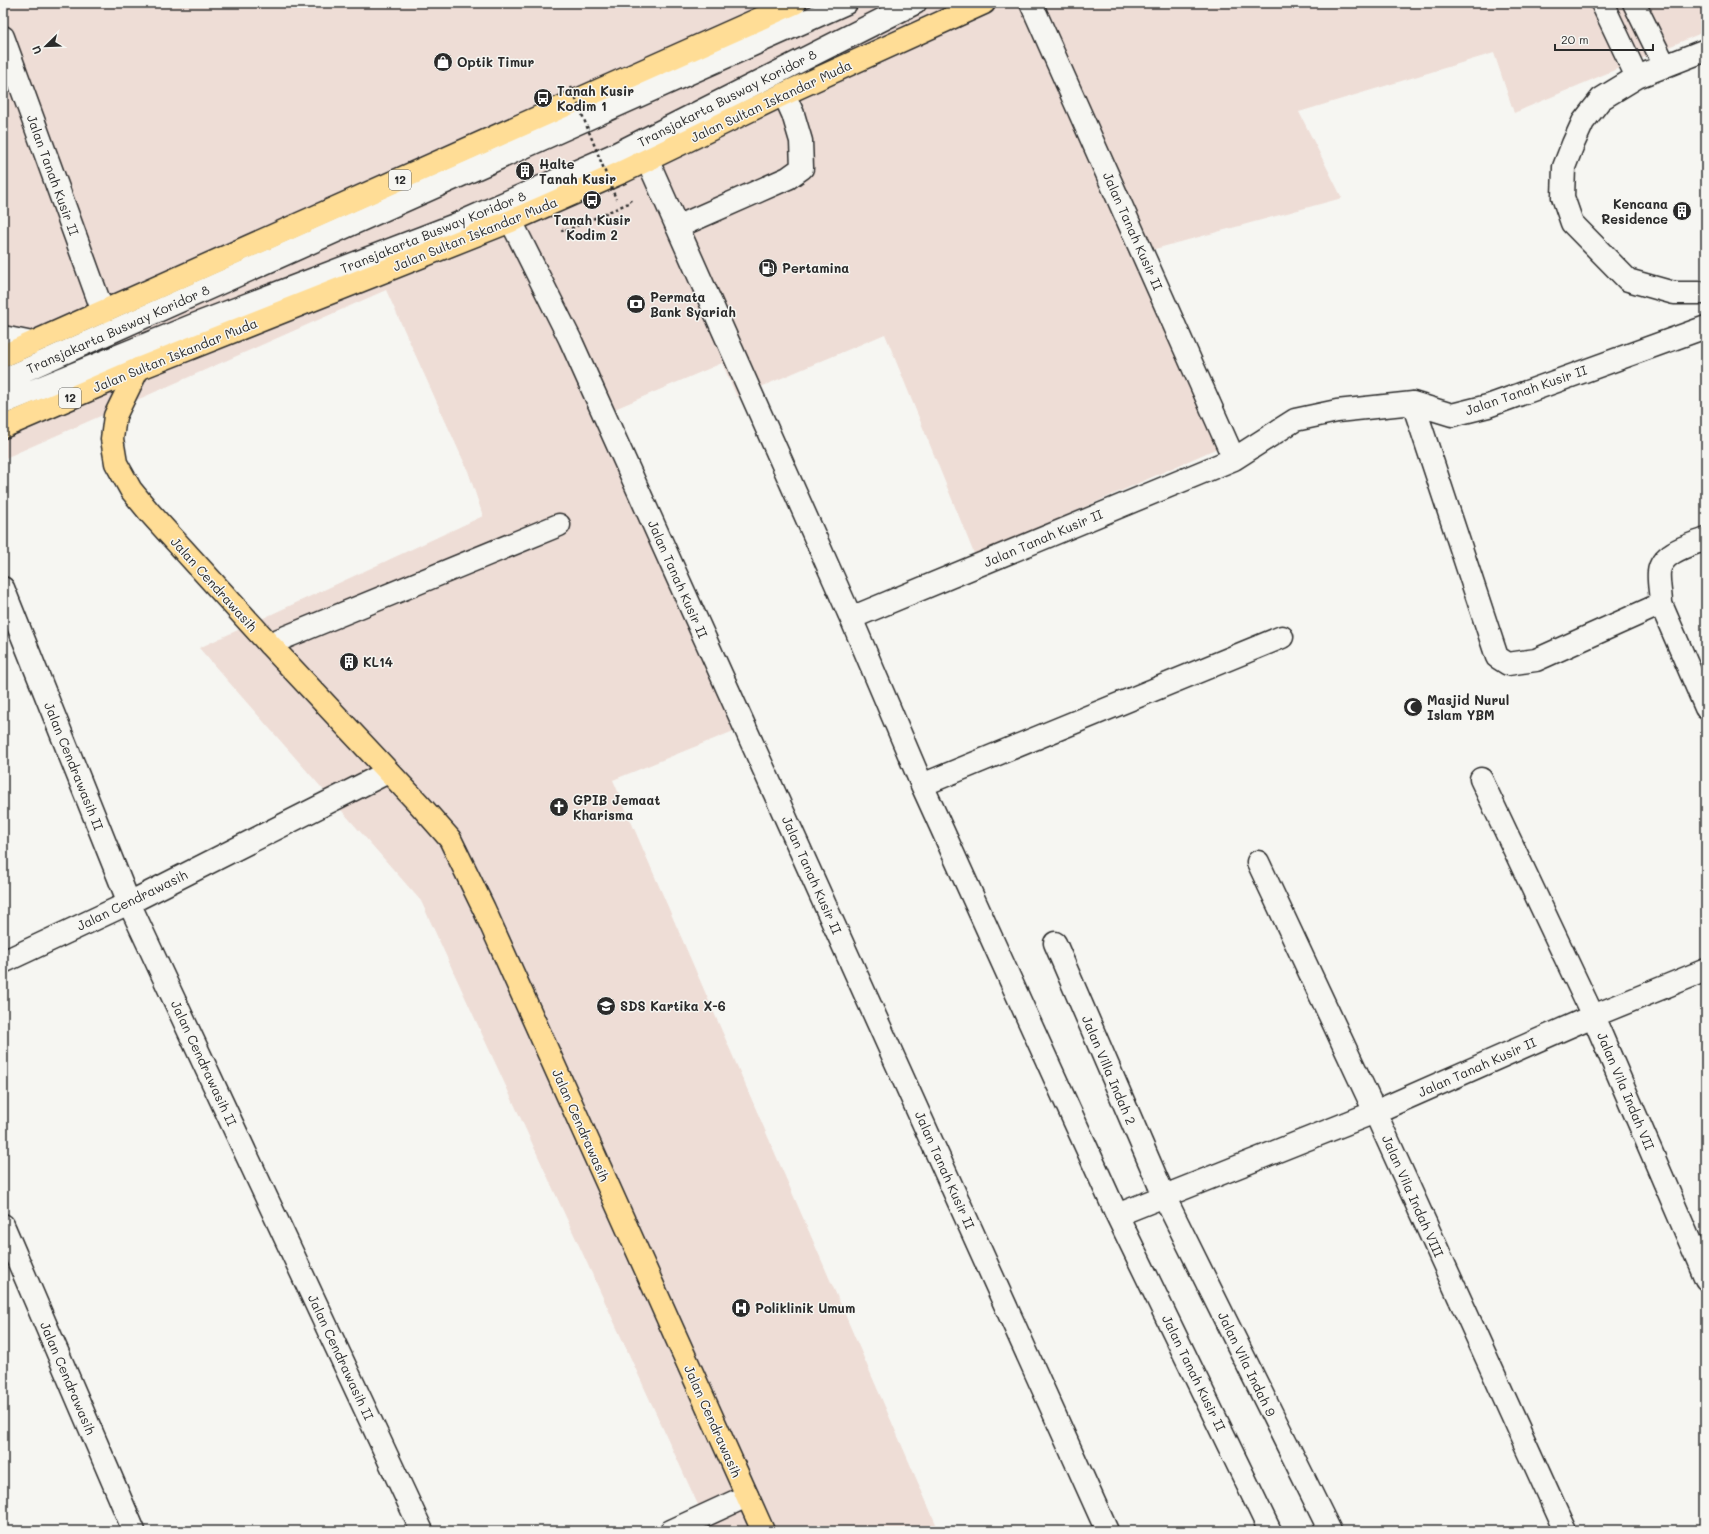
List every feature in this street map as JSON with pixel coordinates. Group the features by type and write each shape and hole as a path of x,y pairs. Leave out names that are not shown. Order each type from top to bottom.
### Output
{"main road":[{"name":"12","path":"3,356 795,3"},
{"name":"Jalan Sultan Iskandar Muda","path":"3,427 138,369 511,221 620,173 784,94 984,3"},
{"name":"Jalan Cendrawasih","path":"138,369 115,416 112,439 116,463 132,490 150,513 450,839 490,924 763,1531"}],"street":[{"name":"Transjakarta Busway Koridor 8","path":"3,380 846,3"},
{"name":"Transjakarta Busway Koridor 8","path":"3,403 194,325 455,225 616,154 915,3"},
{"name":"Jalan Tanah Kusir II","path":"1031,3 1234,459"},
{"path":"1602,3 1637,77"},
{"path":"1634,3 1665,66"},
{"name":"Jalan Tanah Kusir II","path":"3,37 104,312"},
{"path":"1706,50 1637,77 1601,100 1583,122 1564,167 1564,197 1572,223 1628,280 1674,293 1706,293"},
{"path":"677,227 788,178 802,168 801,141 793,114 784,94"},
{"name":"Jalan Tanah Kusir II","path":"647,159 851,618 922,785 1117,1215 1270,1531"},
{"name":"Jalan Tanah Kusir II","path":"511,221 579,360 1107,1531"},
{"name":"Jalan Tanah Kusir II","path":"851,618 1234,459 1296,420 1337,410 1413,403 1452,415 1488,406 1706,328"},
{"path":"3,337 32,343"},
{"path":"1413,403 1497,657 1508,664 1536,660 1662,604"},
{"path":"269,644 559,525"},
{"path":"1706,539 1671,553 1665,558 1659,570 1662,604 1706,708"},
{"name":"Jalan Cendrawasih II","path":"3,588 129,903 422,1531"},
{"path":"922,785 1282,638"},
{"name":"Jalan Cendrawasih","path":"3,962 129,903 388,772"},
{"path":"1480,779 1593,1016"},
{"name":"Jalan Vila Indah VIII","path":"1258,862 1565,1531"},
{"name":"Jalan Villa Indah 2","path":"1055,944 1164,1196"},
{"name":"Jalan Vila Indah VII","path":"1706,970 1593,1016 1706,1279"},
{"name":"Jalan Tanah Kusir II","path":"1117,1215 1374,1112 1593,1016"},
{"name":"Jalan Vila Indah 9","path":"1164,1196 1330,1531"},
{"name":"Jalan Cendrawasih","path":"3,1225 134,1531"},
{"path":"671,1531 747,1496"}],"path":[{"path":"571,87 616,199"}],"shaded area":[{"path":"3,3 1706,3 1706,31 1514,113 1494,53 1299,112 1342,198 1140,253 1222,446 975,556 885,334 737,397 722,363 596,417 746,726 613,780 939,1531 710,1531 421,901 199,648 483,516 468,471 386,290 3,459"}],"place":[{"name":"Optik Timur","path":"443,62"},
{"name":"Tanah Kusir Kodim 1","path":"543,98"},
{"name":"Halte Tanah Kusir","path":"525,171"},
{"name":"Tanah Kusir Kodim 2","path":"592,200"},
{"name":"Kencana Residence","path":"1682,211"},
{"name":"Pertamina","path":"768,268"},
{"name":"Permata Bank Syariah","path":"636,304"},
{"name":"KL14","path":"349,662"},
{"name":"Masjid Nurul Islam YBM","path":"1413,707"},
{"name":"GPIB Jemaat Kharisma","path":"559,807"},
{"name":"SDS Kartika X-6","path":"606,1006"},
{"name":"Poliklinik Umum","path":"741,1308"}]}
